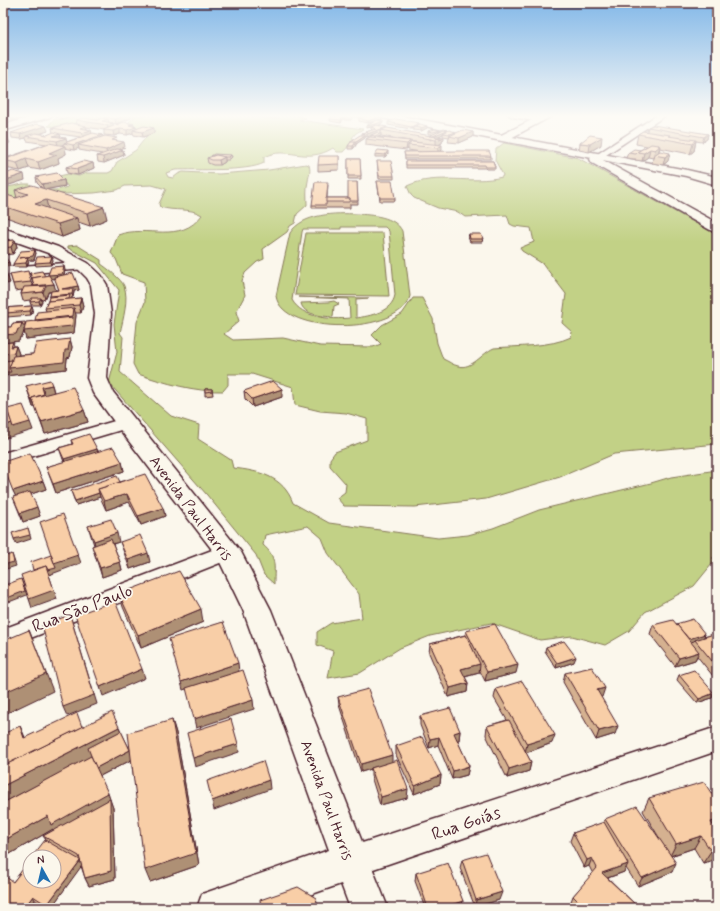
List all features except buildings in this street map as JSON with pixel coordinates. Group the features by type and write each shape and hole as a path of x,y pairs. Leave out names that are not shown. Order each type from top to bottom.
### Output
{"main road":[{"path":"596,158 595,159 596,161 717,228"},
{"path":"600,158 687,173 717,181"},
{"name":"Avenida Paul Harris","path":"3,232 53,250 83,266 93,274 99,285 103,314 97,378 103,393 125,423 228,552 257,610 350,862 369,908"},
{"name":"Rua Goiás","path":"216,908 350,862"}],"street":[{"path":"3,271 83,266"},
{"path":"3,459 125,423"},
{"name":"Rua São Paulo","path":"3,639 228,552"},
{"name":"Rua Goiás","path":"350,862 717,739"}],"green space":[{"path":"124,158 264,158 264,163 246,168 221,170 175,170 166,173 168,177 173,178 183,172 219,174 269,170 306,164 309,165 310,171 307,187 307,205 297,214 295,223 290,226 287,232 263,249 264,259 257,262 245,273 242,281 245,295 236,312 239,321 224,334 233,340 283,338 320,346 373,347 381,344 372,335 382,325 402,314 413,298 422,298 433,319 437,343 443,359 463,367 468,366 494,348 554,343 571,337 572,332 562,323 566,294 543,264 522,251 520,248 534,242 531,228 514,226 510,224 507,215 465,217 458,212 438,208 414,198 407,186 430,180 478,180 502,177 503,175 495,160 495,158 578,158 717,235 717,444 614,454 560,477 486,499 415,507 344,506 337,498 345,492 346,484 330,466 330,459 335,452 367,440 367,419 346,413 320,411 295,405 293,387 252,374 228,374 228,385 223,391 212,391 169,384 138,374 133,364 137,322 145,302 144,282 122,274 116,259 111,253 118,235 140,231 173,232 184,229 193,224 202,215 187,210 160,207 159,204 166,189 152,185 125,186 117,190 94,193 26,195 3,200 3,188 30,184 37,190 56,190 68,187 59,176 68,174 79,176 86,173 108,173 112,171 117,162"},
{"path":"330,214 382,217 399,226 402,231 410,296 402,309 386,318 365,324 342,326 319,324 298,318 283,309 276,296 290,233 303,221 311,218","holes":["385,227 389,231 395,295 390,305 380,312 356,318 356,299 369,298 298,297 349,299 350,318 342,319 326,318 310,314 297,306 292,300 303,229"]},
{"path":"306,233 383,233 389,296 295,295"},
{"path":"77,245 101,260 101,264 123,283 126,303 120,333 123,337 120,372 171,416 199,425 198,439 231,460 233,468 269,476 283,487 289,494 293,503 329,523 438,538 468,535 493,528 539,510 671,477 717,470 717,556 712,558 716,559 694,586 645,612 629,631 605,645 572,636 540,640 491,623 430,636 400,648 360,673 328,678 333,651 317,645 317,632 331,623 362,618 359,594 328,553 322,538 308,526 265,535 263,545 271,554 274,562 274,584 264,575 256,555 207,495 109,383 117,352 114,324 119,290 97,263 68,248 68,246"},
{"path":"334,301 339,304 334,306 333,317 309,312 302,307 301,303 328,302"}]}
